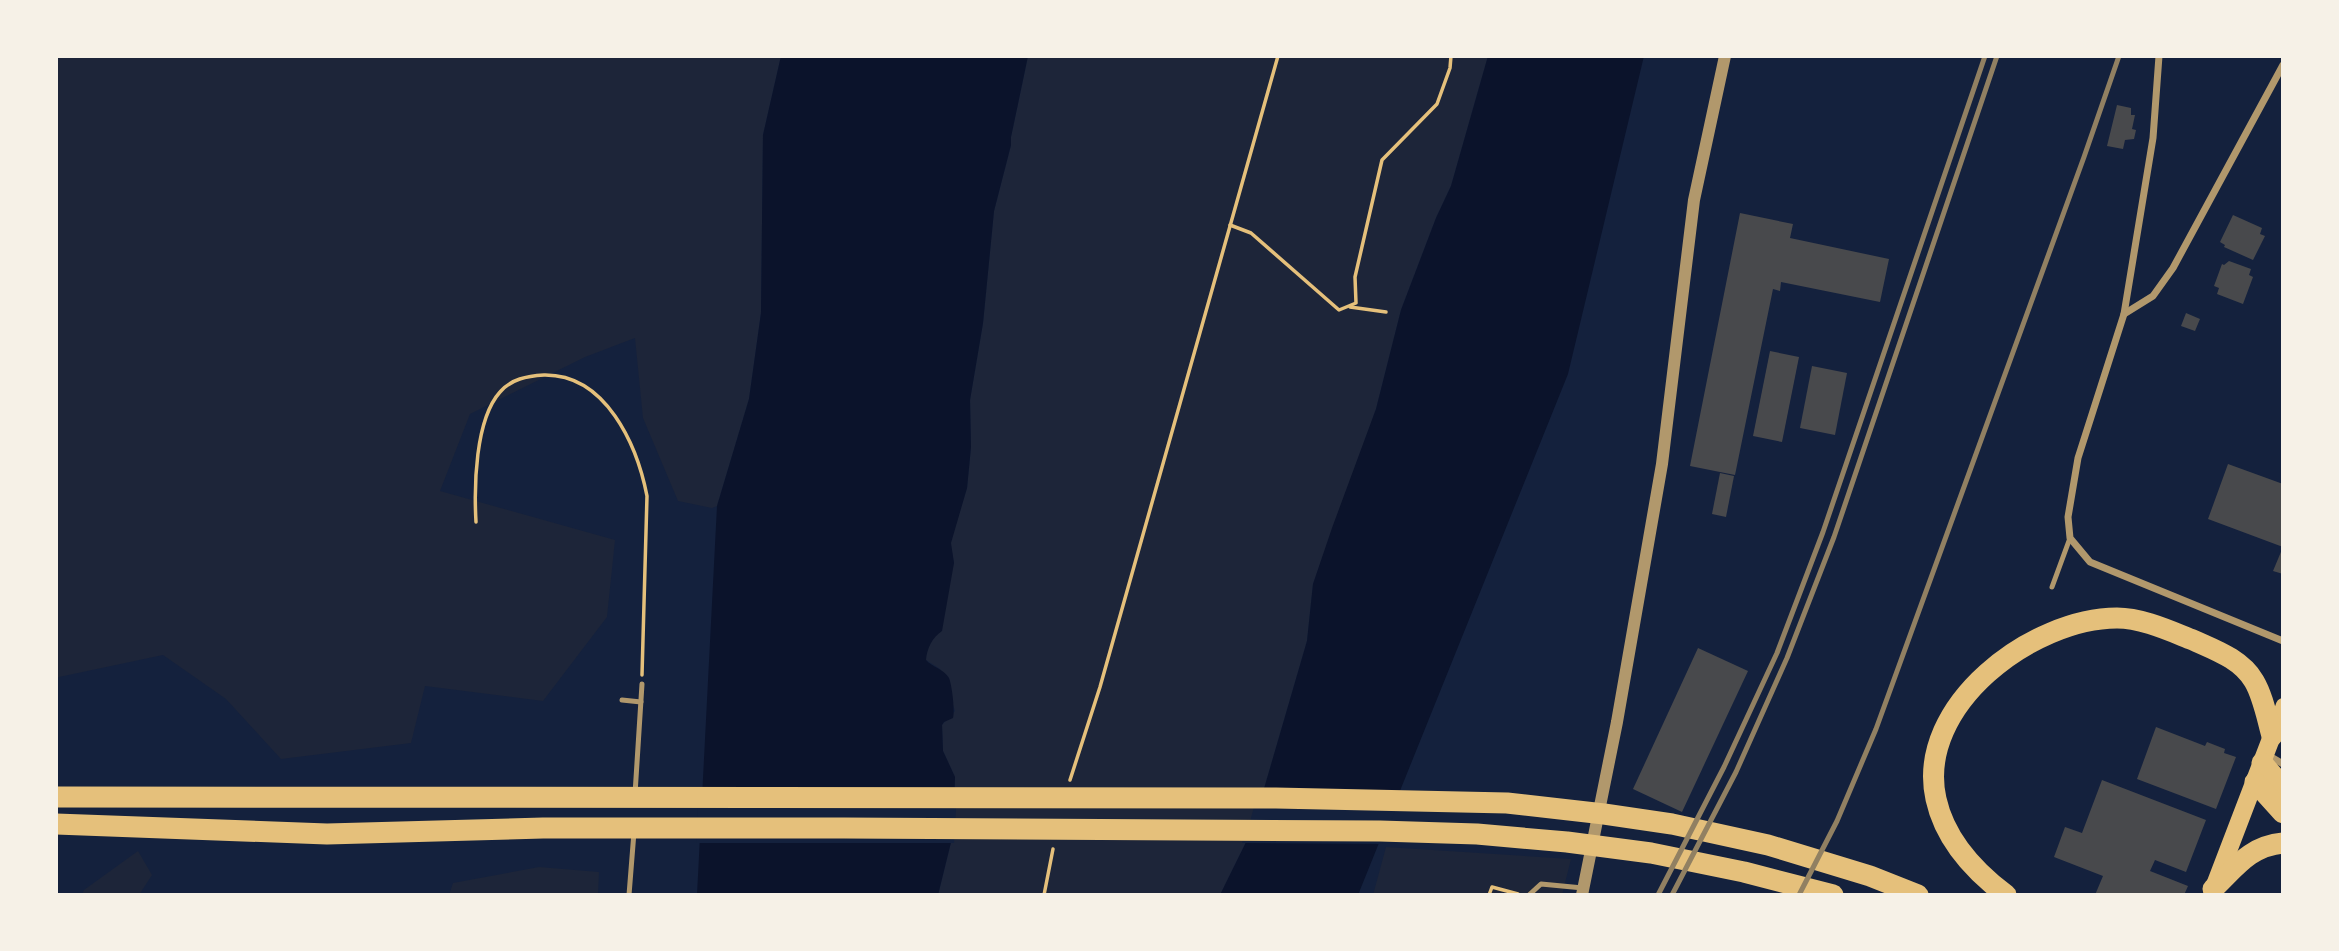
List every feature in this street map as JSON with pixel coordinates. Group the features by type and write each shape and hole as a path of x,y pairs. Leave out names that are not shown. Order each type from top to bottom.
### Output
{"highway":[{"path":"2007,895 1984,878 1967,860 1947,831 1936,800 1935,762 1940,741 1951,718 1967,695 2008,656 2050,632 2088,621 2118,618 2138,621 2224,654 2240,665 2253,680 2263,759 2283,813"},
{"path":"2263,759 2283,787"},
{"path":"56,797 1381,799 1507,803 1672,824 1768,845 1870,876 1918,895"},
{"path":"56,824 327,834 543,828 1380,831 1490,835 1651,853 1744,872 1833,895"},
{"path":"2212,892 2251,852 2267,845 2283,844"}],"main road":[{"path":"2212,892 2283,705"}],"street":[{"path":"1583,891 1617,723 1662,464 1694,200 1725,56"},
{"path":"2160,56 2153,138 2124,314 2078,458 2068,517 2070,538 2090,562 2283,641"},
{"path":"2124,314 2153,296 2174,268 2283,65"},
{"path":"2263,759 2283,764"}],"lane":[{"path":"2052,587 2070,538"},
{"path":"635,811 642,684"},
{"path":"622,700 641,702"},
{"path":"629,895 634,824"},
{"path":"1529,895 1541,884 1583,891"}],"path":[{"path":"1067,789 1101,687 1278,56"},
{"path":"1230,225 1251,233 1339,310 1356,303 1355,277 1382,160 1437,104 1450,68 1451,56"},
{"path":"1348,306 1386,312"},
{"path":"476,522 476,470 482,436 492,403 501,390 513,381 528,376 549,375 569,380 597,396 618,421 632,444 642,470 647,496 642,684"},
{"path":"1044,895 1054,845"},
{"path":"1489,895 1492,887 1520,895"}],"shaded area":[{"path":"56,56 781,56 763,135 761,313 749,399 717,506 712,508 678,501 643,418 635,338 585,357 470,414 440,491 615,540 607,617 543,701 425,686 411,743 281,759 226,699 163,655 56,679"},
{"path":"781,56 1028,56 1011,145 994,211 983,323 970,400 971,447 967,488 951,543 954,563 942,631 931,644 926,660 949,678 953,704 953,718 942,725 943,751 955,777 953,834 938,895 697,895 717,506 749,399 761,313 763,135"},
{"path":"1028,56 1488,56 1451,186 1401,310 1376,409 1313,584 1307,641 1252,830 1220,895 938,895 953,834 955,777 943,751 942,725 955,711 940,669 926,660 926,655 954,563 950,543 967,488 971,447 970,400 983,323 994,211 1011,145"},
{"path":"1488,56 1644,56 1568,374 1358,895 1220,895 1252,830 1307,641 1313,584 1376,409 1401,310 1451,186"},
{"path":"1386,847 1571,859 1562,895 1373,895"},
{"path":"138,851 152,875 139,895 82,895 84,890"},
{"path":"539,867 599,872 598,895 449,895 453,883"}],"pier":[{"path":"699,790 957,791 954,843 696,843"},
{"path":"1258,792 1402,793 1382,844 1242,843"}],"building":[{"path":"2117,105 2131,108 2131,115 2135,115 2132,129 2136,130 2134,139 2125,140 2123,149 2107,146"},
{"path":"1740,213 1793,224 1790,238 1889,259 1880,302 1781,282 1780,291 1773,289 1735,475 1690,466"},
{"path":"2233,215 2262,228 2260,234 2265,236 2253,260 2224,247 2220,242"},
{"path":"2229,261 2251,269 2249,275 2253,277 2243,304 2217,294 2219,288 2214,286 2222,264"},
{"path":"2186,313 2200,319 2195,331 2181,326"},
{"path":"1770,351 1799,357 1782,442 1753,436"},
{"path":"1812,366 1847,373 1835,435 1800,428"},
{"path":"2228,464 2283,484 2283,547 2208,519"},
{"path":"1720,473 1734,476 1726,517 1712,514"},
{"path":"2283,547 2283,574 2273,571"},
{"path":"1698,648 1748,671 1682,812 1633,789"},
{"path":"2156,727 2205,746 2207,742 2236,757 2216,809 2137,779"},
{"path":"2102,780 2206,820 2186,872 2155,860 2150,871 2188,886 2184,895 2095,895 2103,876 2054,857 2065,827 2082,833"}],"railway":[{"path":"1658,895 1724,767 1777,653 1823,532 1985,56"},
{"path":"1672,895 1736,772 1787,658 1834,537 1997,56"},
{"path":"1799,895 1837,821 1876,729 2119,56"}]}
